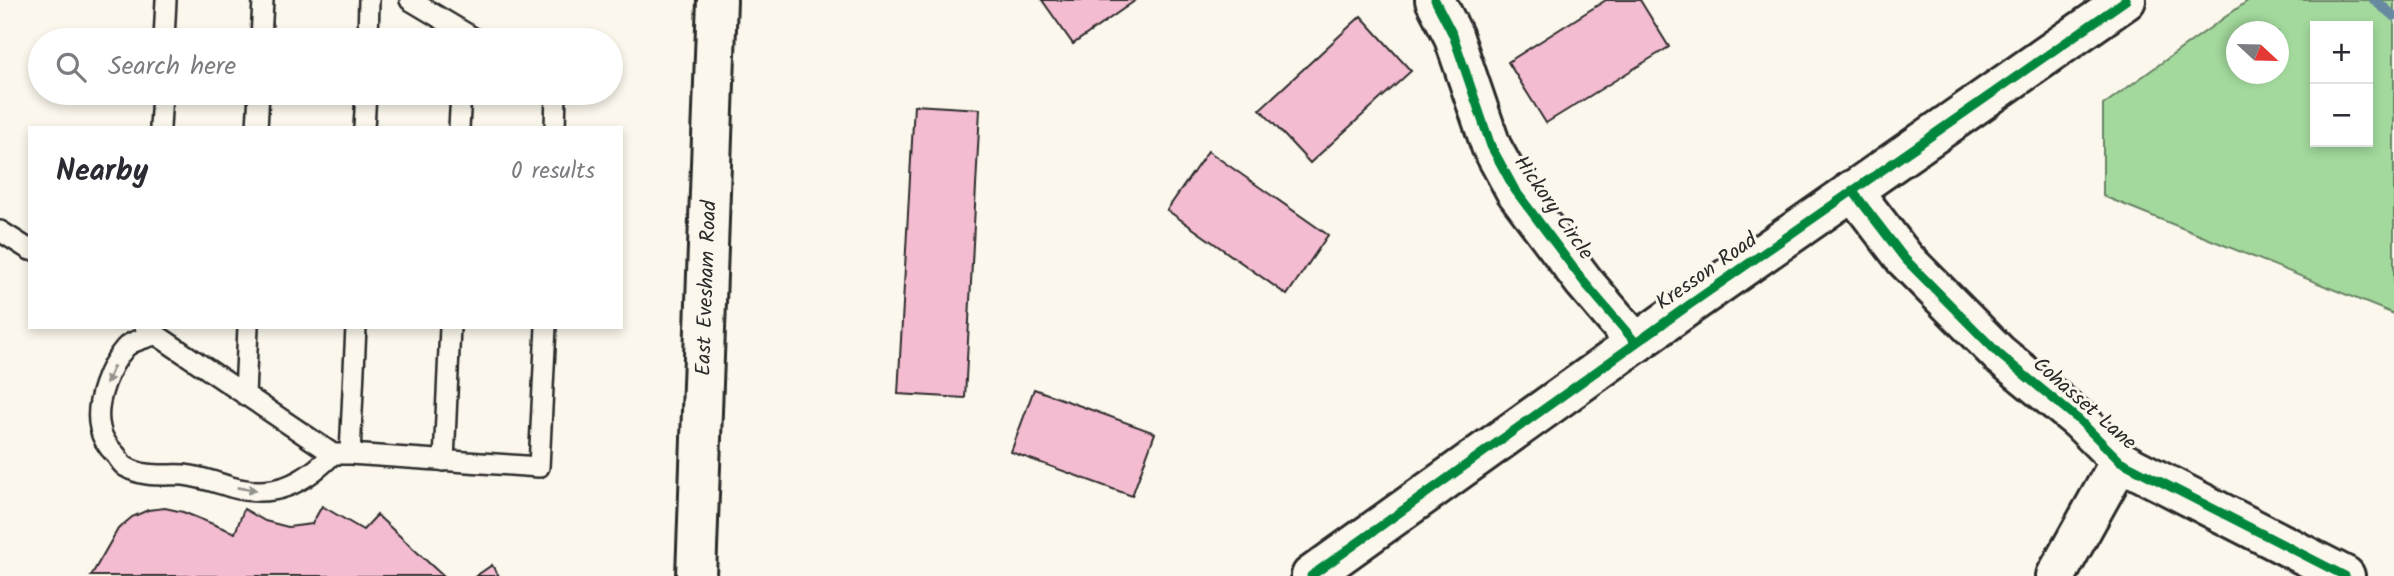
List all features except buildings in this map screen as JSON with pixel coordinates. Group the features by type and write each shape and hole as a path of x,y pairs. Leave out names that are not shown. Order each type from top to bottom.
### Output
{"street":[{"name":"East Evesham Road","path":"696,576 717,0"},
{"name":"Hickory Circle","path":"1435,0 1453,35 1491,146 1515,190 1584,282 1636,343"},
{"name":"Kresson Road","path":"1311,576 1852,190 2126,0"},
{"name":"Cohasset Lane","path":"1852,190 1905,259 1990,345 2079,419 2120,461 2345,576"},
{"path":"2056,576 2120,461"}],"lane":[{"path":"165,28 166,0"},
{"path":"262,28 263,0"},
{"path":"368,28 369,0"},
{"path":"410,0 453,28"},
{"path":"160,126 161,105"},
{"path":"257,126 258,105"},
{"path":"364,126 365,105"},
{"path":"459,126 460,105"},
{"path":"555,126 556,105"},
{"path":"0,231 28,249"},
{"path":"149,329 245,395 342,454 539,467 545,329"},
{"path":"149,329 154,335 126,345 110,372 100,401 99,425 104,442 126,467 152,476 210,478 232,487 260,491 288,486 342,454 356,329"},
{"path":"245,395 248,329"},
{"path":"444,461 450,329"}],"green space":[{"path":"2249,0 2394,0 2394,314 2103,196 2103,105"}],"waterway":[{"path":"2374,0 2394,16"}],"cycle path":[{"path":"1435,0 1453,35 1491,146 1515,190 1584,282 1636,343"},
{"path":"1311,576 1689,305 2126,0"},
{"path":"1852,190 1905,259 1999,354 2079,420 2120,461 2345,576"}]}
